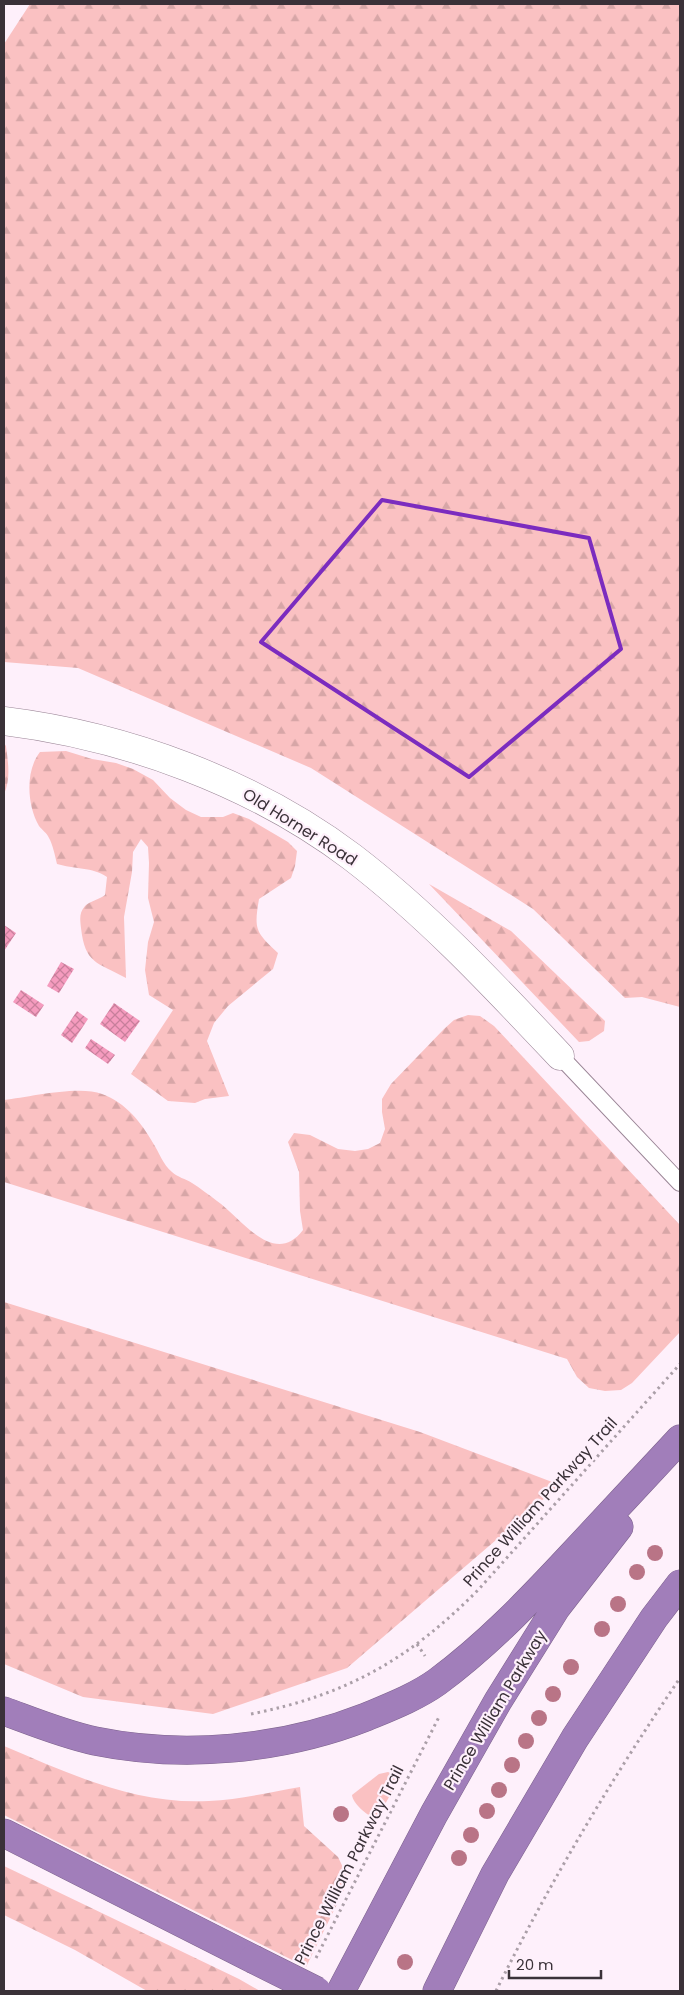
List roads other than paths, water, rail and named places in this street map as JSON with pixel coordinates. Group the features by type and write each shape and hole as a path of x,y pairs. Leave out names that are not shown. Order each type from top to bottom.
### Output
{"highway":[{"path":"4,1711 48,1728 95,1741 153,1748 210,1749 263,1746 307,1737 349,1724 394,1706 436,1683 503,1627 680,1439"},
{"name":"Prince William Parkway","path":"341,1991 434,1814 498,1700 556,1608 680,1449"},
{"path":"437,1991 495,1874 575,1738 654,1618 680,1584"},
{"path":"4,1833 253,1959 314,1978"}],"street":[{"name":"Old Horner Road","path":"4,721 92,738 179,763 240,790 296,820 351,856 427,921 471,962 560,1056"}],"lane":[{"path":"560,1056 680,1183"}]}
